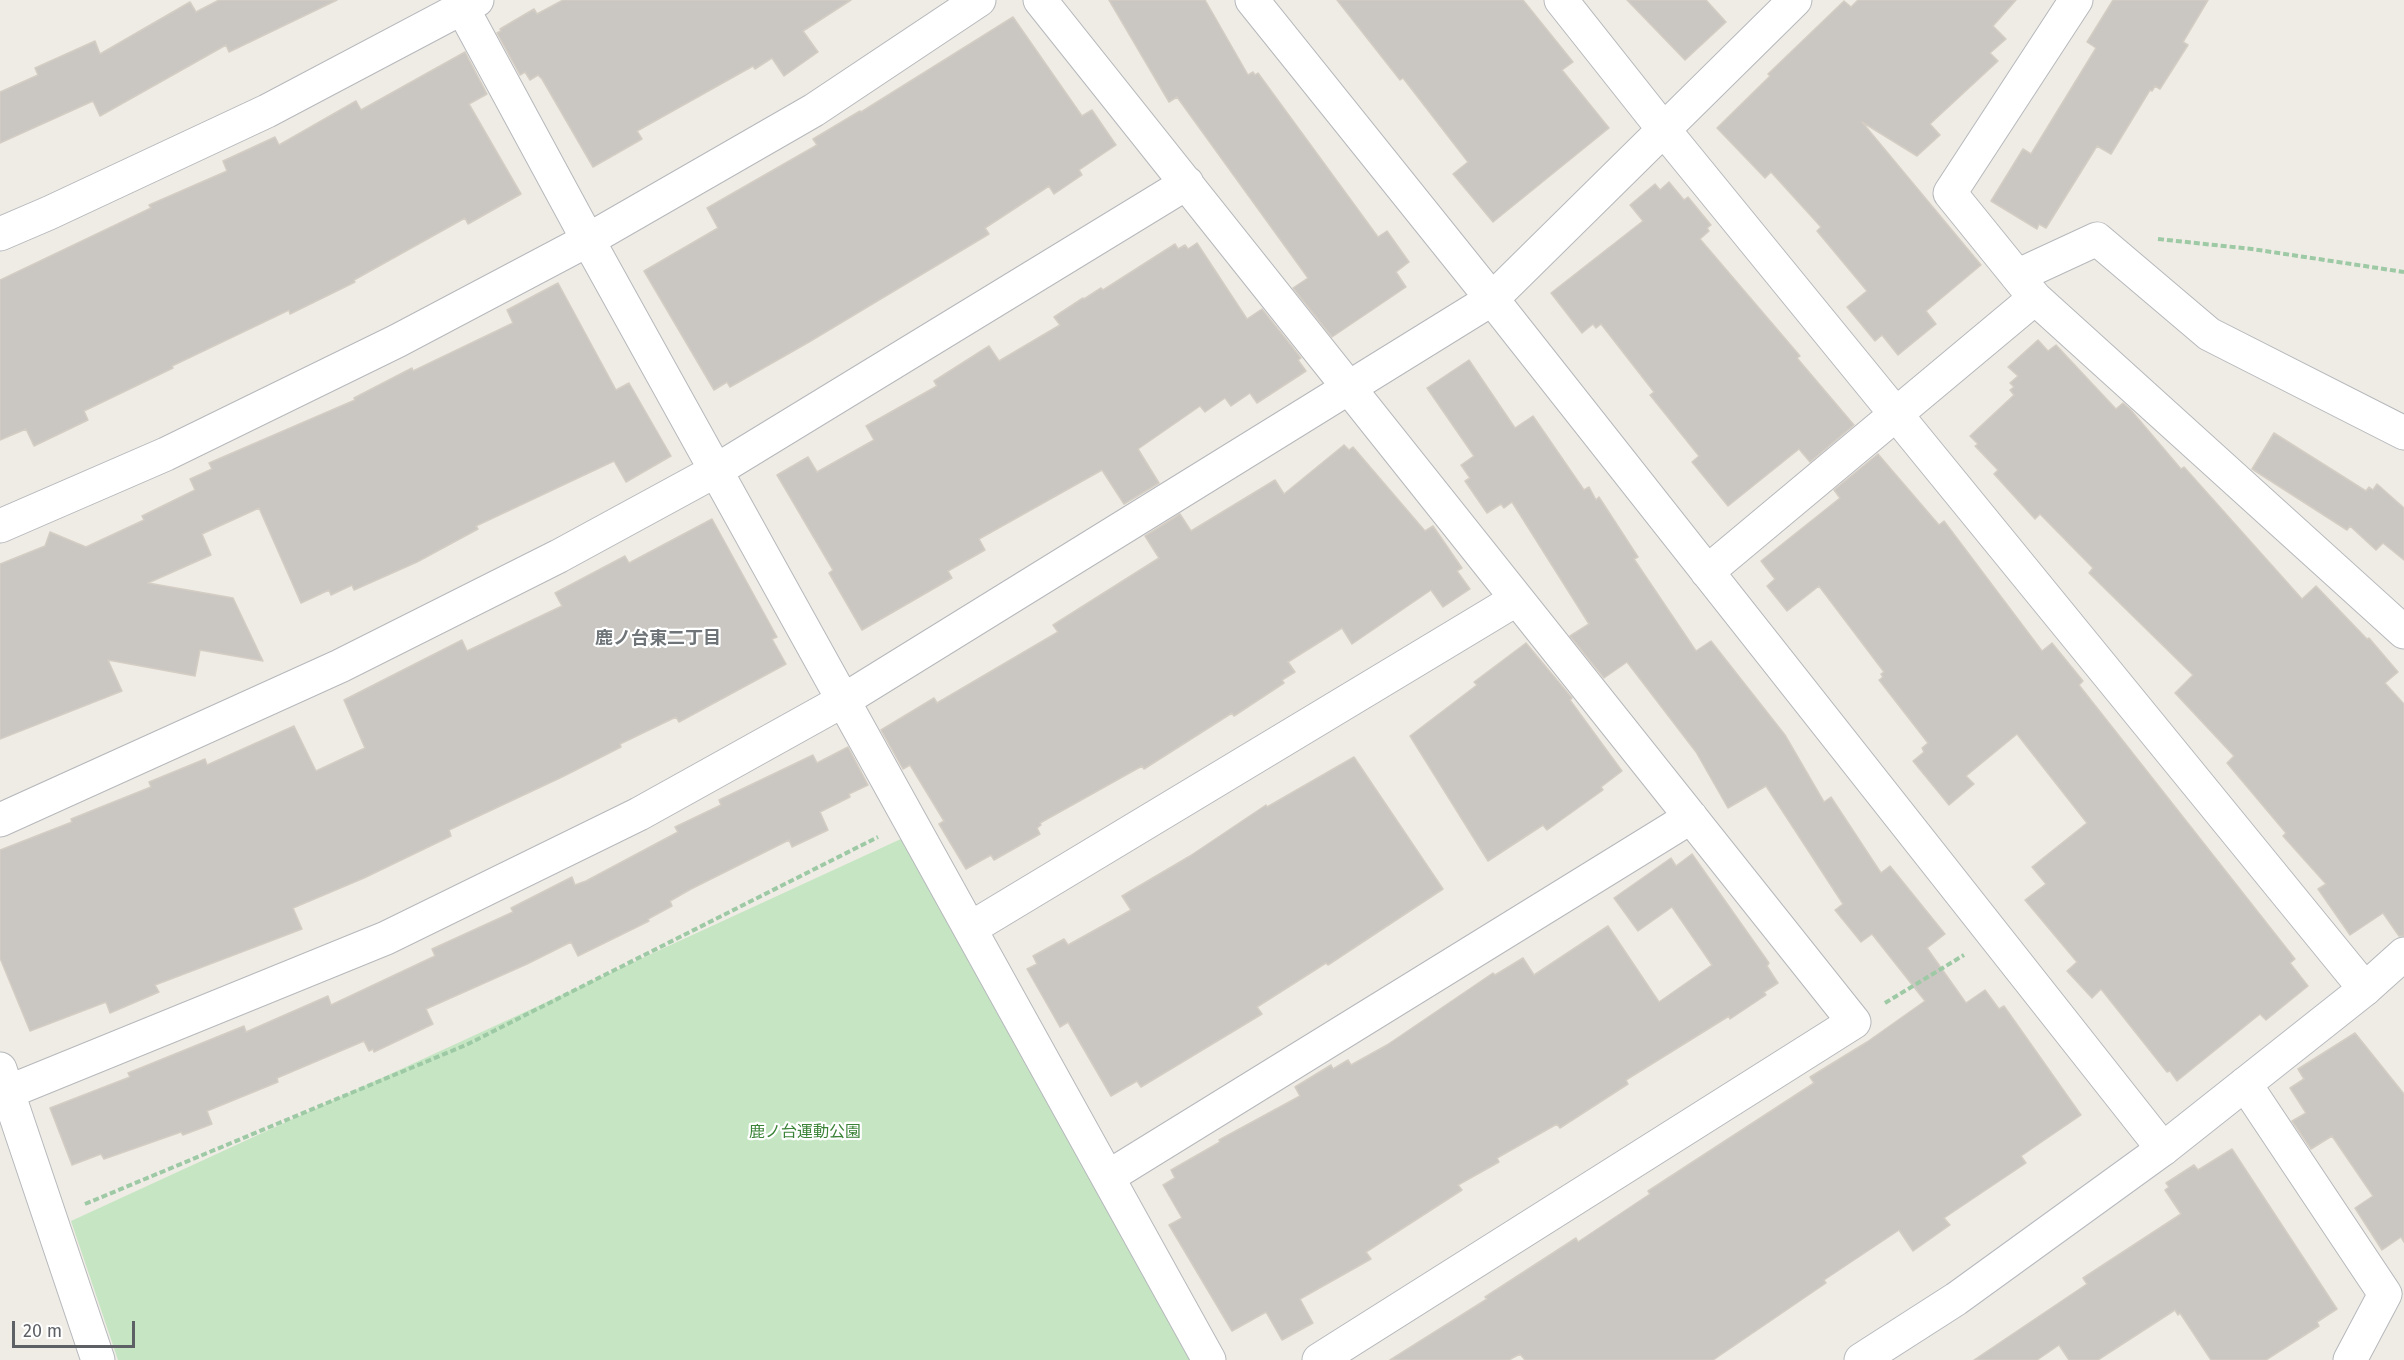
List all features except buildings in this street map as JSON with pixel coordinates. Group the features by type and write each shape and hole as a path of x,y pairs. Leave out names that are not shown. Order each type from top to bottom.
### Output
{"street":[{"path":"0,526 176,449 397,341 588,240 814,110 979,0"},
{"path":"1040,0 1854,1022 1319,1360"},
{"path":"1252,0 1492,299 2163,1149"},
{"path":"1561,0 2365,989"},
{"path":"87,1357 51,1218 4,1080 386,938 639,814 844,700 1492,299 1795,0"},
{"path":"2076,0 1950,193 2026,287 2404,632"},
{"path":"0,234 267,111 466,3 588,240 1209,1360"},
{"path":"0,820 340,666 559,556 717,470 1186,183"},
{"path":"1707,572 1897,413 2026,287 2097,239 2209,334 2404,433"},
{"path":"971,928 1517,598"},
{"path":"1108,1178 1691,817"},
{"path":"1861,1360 1956,1299 2163,1149 2365,989 2404,954"},
{"path":"2245,1084 2385,1294 2350,1360"}],"path":[{"path":"2152,238 2252,249 2404,272"},
{"path":"51,1218 466,1045 911,821"},
{"path":"1854,1022 1995,936"}],"green space":[{"name":"鹿ノ台運動公園","path":"903,838 1191,1360 118,1360 71,1221"}],"district":[{"name":"鹿ノ台東二丁目","path":"658,639"}]}
